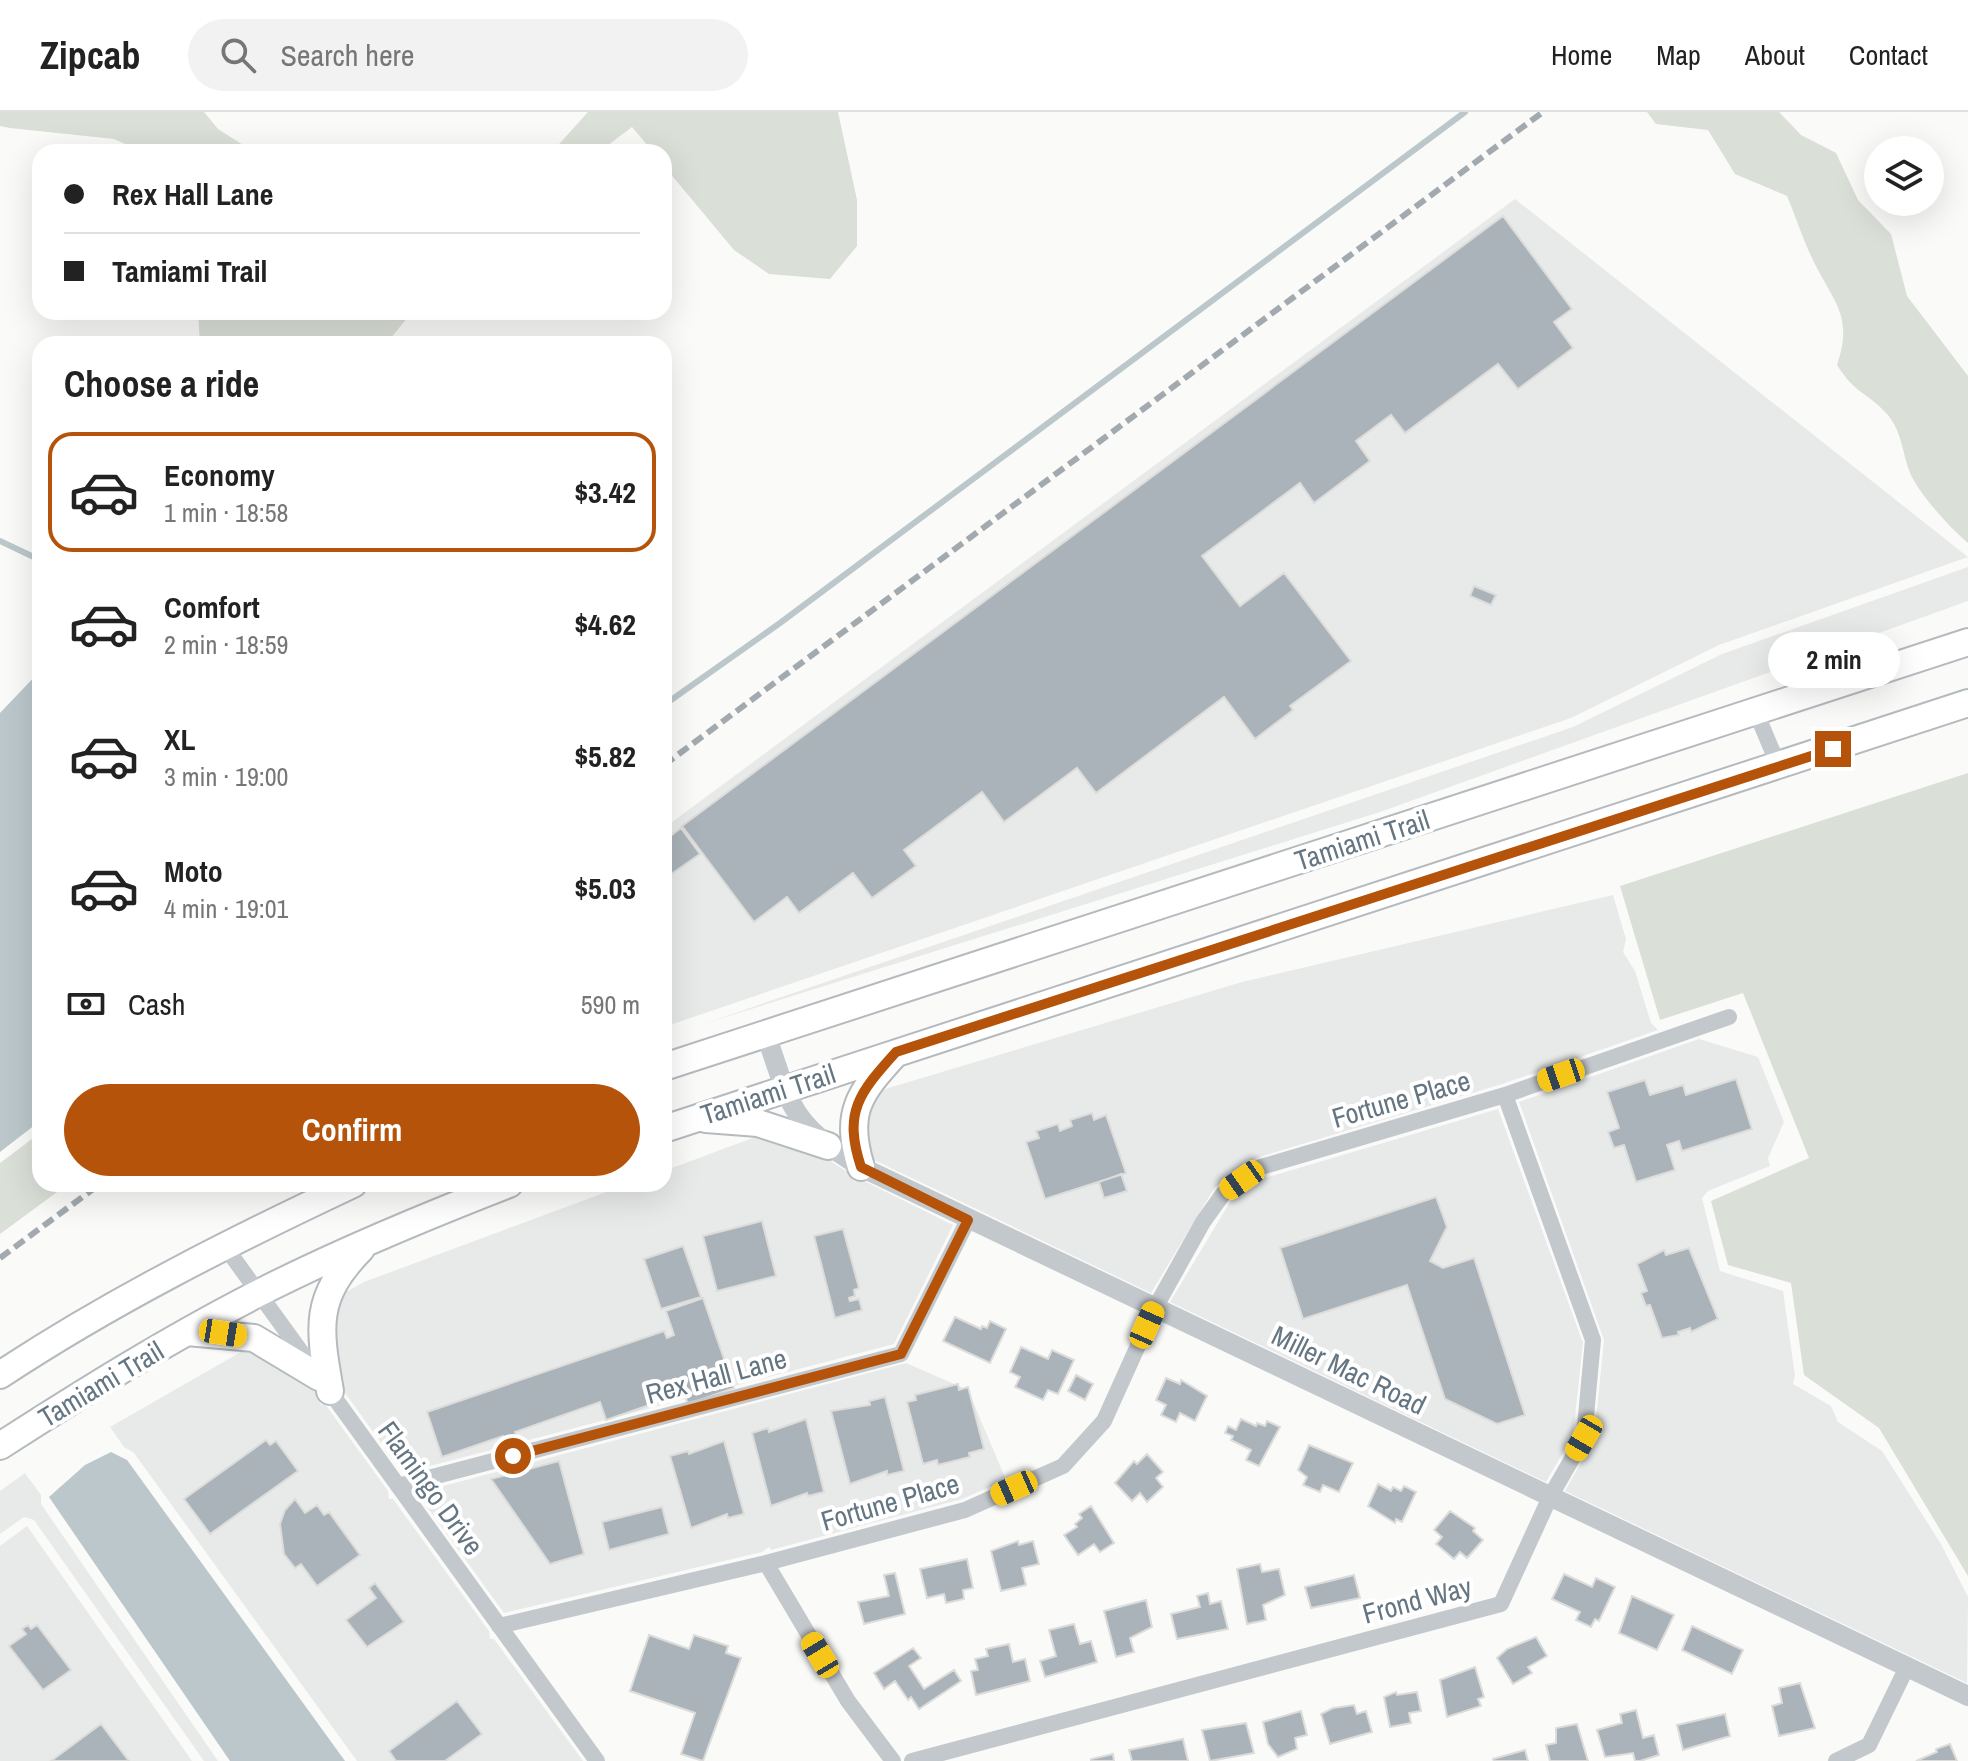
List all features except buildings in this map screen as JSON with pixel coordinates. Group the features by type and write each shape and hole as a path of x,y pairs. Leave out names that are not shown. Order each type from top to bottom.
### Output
{"main road":[{"name":"Tamiami Trail","path":"672,1064 1968,642"},
{"name":"Tamiami Trail","path":"672,1126 1968,703"},
{"path":"861,1167 852,1140 852,1122 870,1081 896,1052"},
{"path":"694,1119 758,1123 828,1146"},
{"path":"0,1375 121,1302 224,1245 336,1192"},
{"name":"Tamiami Trail","path":"0,1446 187,1332 259,1293 368,1242 490,1192"},
{"path":"325,1384 320,1337 322,1306 331,1285 368,1242"},
{"path":"187,1332 254,1338 325,1384"}],"street":[{"path":"1756,712 1779,767"},
{"name":"Fortune Place","path":"499,1626 766,1563 965,1510 1063,1466 1104,1421 1155,1308 1223,1194 1261,1167 1505,1095 1729,1017"},
{"name":"Miller Mac Road","path":"766,1034 791,1107 804,1126 861,1167 1968,1696"},
{"name":"Frond Way","path":"912,1761 1501,1604 1550,1497 1584,1438 1593,1340 1505,1095"},
{"name":"Rex Hall Lane","path":"398,1486 901,1354 968,1220"},
{"name":"Flamingo Drive","path":"224,1245 597,1761"},
{"path":"766,1563 848,1701 893,1761"},
{"path":"1836,1761 1869,1745 1907,1667"}],"shaded area":[{"path":"0,112 204,112 218,129 241,144 125,144 114,139 0,126"},
{"path":"588,112 838,112 857,200 857,246 830,279 769,274 734,250 672,176 672,144 646,144 632,127 610,144 559,144"},
{"path":"1647,112 1779,112 1801,135 1836,153 1858,200 1864,206 1864,216 1874,216 1891,234 1907,296 1968,376 1968,543 1926,499 1913,479 1891,419 1850,382 1837,365 1843,333 1839,310 1809,252 1787,196 1735,174 1708,130 1656,124"},
{"path":"1515,199 1968,557 1719,645 1571,718 672,1024 672,822"},
{"path":"198,320 406,320 392,336 200,336"},
{"path":"1968,567 1968,601 1380,812 703,1024 1573,727 1722,654"},
{"path":"32,679 32,1127 0,1152 0,713"},
{"path":"1968,773 1968,1576 1879,1428 1804,1375 1791,1283 1728,1265 1711,1201 1809,1158 1743,993 1660,1020 1620,886"},
{"path":"1613,895 1626,939 1623,952 1635,971 1651,1023 1658,1030 1502,1084 1256,1158 1215,1187 1151,1293 870,1158 863,1137 869,1103 875,1092 1242,982"},
{"path":"1699,1039 1758,1057 1784,1122 1768,1158 1770,1166 1708,1191 1702,1198 1720,1271 1783,1291 1795,1376 1793,1384 1831,1406 1838,1422 1882,1451 1941,1544 1968,1597 1967,1683 1565,1491 1594,1439 1604,1340 1519,1102"},
{"path":"1498,1109 1583,1343 1573,1435 1546,1482 1170,1302 1230,1202 1265,1178"},
{"path":"758,1136 824,1157 852,1175 854,1182 860,1179 953,1225 894,1344 403,1473 340,1386 331,1335 337,1297 364,1282 606,1192 672,1192 672,1168"},
{"path":"32,1139 32,1192 57,1192 0,1234 0,1163"},
{"path":"246,1349 312,1386 321,1405 325,1404 388,1491 389,1499 393,1499 489,1631 490,1639 494,1639 583,1761 357,1761 134,1453 124,1447 110,1427"},
{"path":"906,1363 968,1390 1006,1480 962,1499 771,1550 769,1547 762,1552 504,1613 417,1493"},
{"path":"111,1452 127,1460 345,1761 230,1761 49,1497 85,1465"},
{"path":"25,1473 41,1495 41,1504 218,1761 204,1761 34,1520 24,1517 0,1534 0,1491"},
{"path":"27,1526 192,1761 0,1761 0,1546"}],"waterway":[{"path":"672,699 780,623 1465,112"},
{"path":"0,541 32,556"}],"railway":[{"path":"672,759 1543,112"},
{"path":"0,1258 89,1192"}],"route":[{"path":"513,1456 901,1354 968,1220 861,1167 852,1140 852,1122 859,1099 870,1081 896,1052 1833,749"}]}
